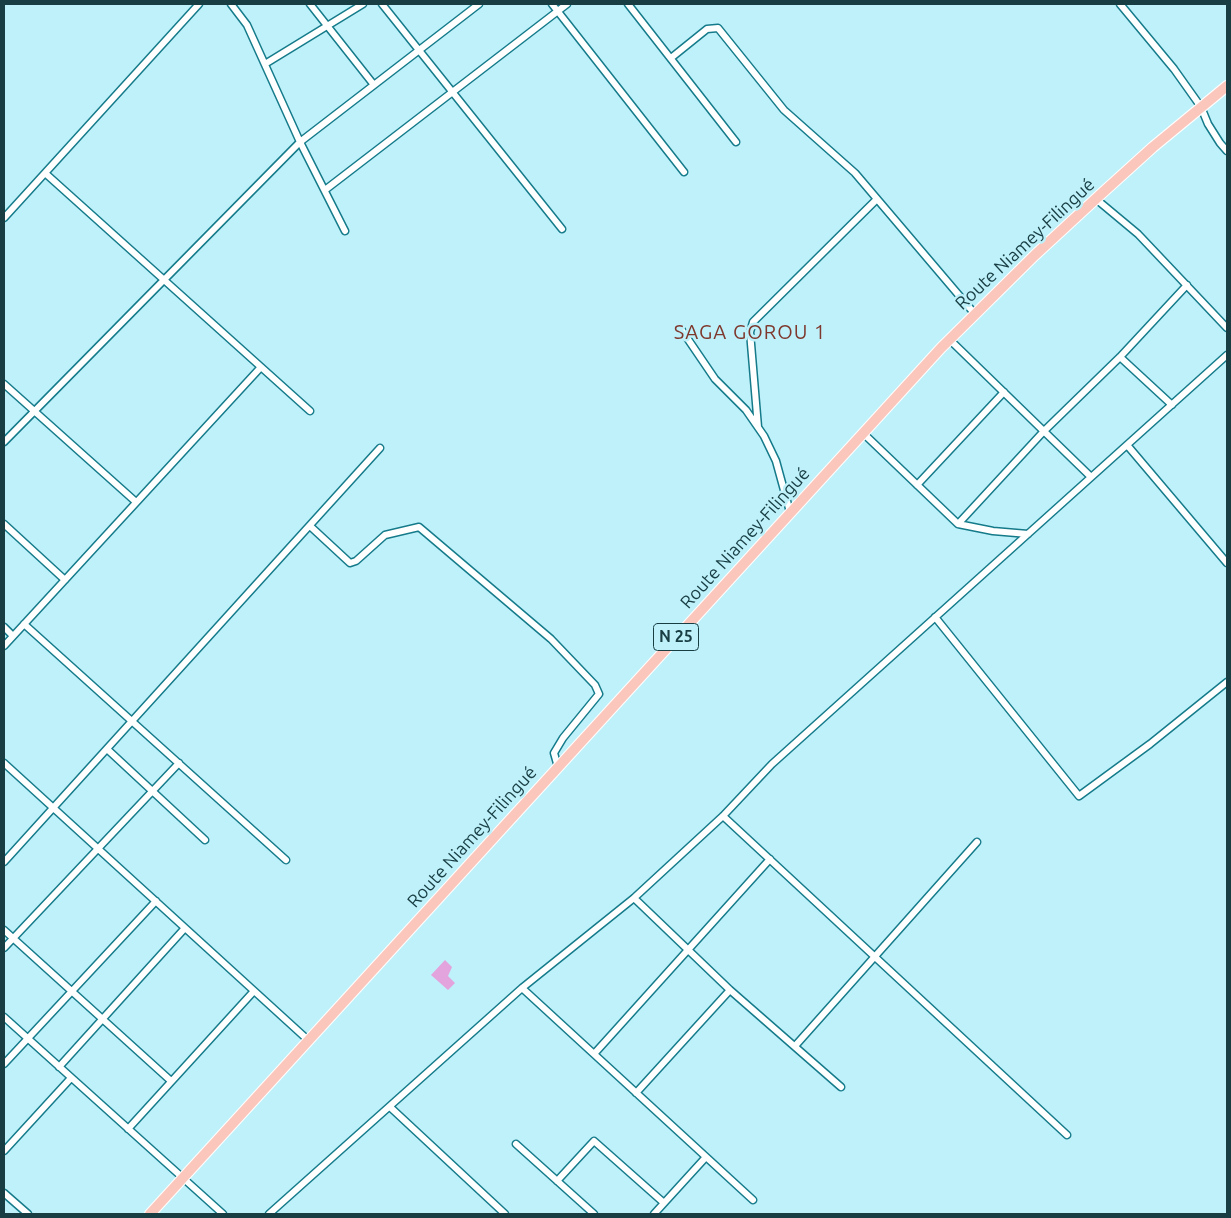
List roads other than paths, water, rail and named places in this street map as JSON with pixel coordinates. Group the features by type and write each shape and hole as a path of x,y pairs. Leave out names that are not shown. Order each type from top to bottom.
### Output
{"main road":[{"name":"Route Niamey-Filingué","path":"150,1214 949,339 974,313 1153,147 1227,86"}],"street":[{"path":"4,218 199,4"},
{"path":"230,4 247,25 300,142 345,231"},
{"path":"310,4 374,85"},
{"path":"265,64 363,4"},
{"path":"382,4 562,229"},
{"path":"4,442 300,142 479,4"},
{"path":"552,4 684,172"},
{"path":"325,190 567,4"},
{"path":"628,4 736,142"},
{"path":"1120,4 1162,53 1201,107 1208,124 1227,151"},
{"path":"671,58 707,29 718,28 784,110 854,173 974,313"},
{"path":"45,173 310,411"},
{"path":"758,427 750,332 753,322 877,199"},
{"path":"1096,199 1138,234 1227,328"},
{"path":"958,524 1044,430 1120,357 1188,285"},
{"path":"680,329 715,379 746,410 758,427 776,461 790,512"},
{"path":"949,339 1091,477"},
{"path":"269,1214 522,988 634,898 723,816 772,764 1227,355"},
{"path":"1120,357 1172,405"},
{"path":"4,646 261,367"},
{"path":"4,384 136,502"},
{"path":"917,485 1004,392"},
{"path":"863,433 958,524 993,531 1028,534"},
{"path":"1127,445 1227,563"},
{"path":"4,862 380,448"},
{"path":"4,524 65,580"},
{"path":"310,526 350,563 356,562 385,535 419,527 551,639 595,685 599,694 563,738 554,753 558,766"},
{"path":"935,617 1079,796 1150,744 1227,682"},
{"path":"24,624 286,860"},
{"path":"4,627 13,636"},
{"path":"107,749 205,840"},
{"path":"4,763 308,1040"},
{"path":"4,948 178,763"},
{"path":"723,816 1068,1135"},
{"path":"795,1046 977,842"},
{"path":"4,849 10,855"},
{"path":"594,1054 770,859"},
{"path":"634,898 730,990 841,1087"},
{"path":"4,1064 156,901"},
{"path":"59,1067 185,928"},
{"path":"4,930 171,1082"},
{"path":"522,988 752,1200"},
{"path":"128,1129 254,990"},
{"path":"636,1093 730,990"},
{"path":"4,1017 223,1214"},
{"path":"4,1152 71,1078"},
{"path":"390,1106 506,1214"},
{"path":"557,1181 594,1141 664,1203"},
{"path":"516,1144 594,1214"},
{"path":"654,1214 706,1157"},
{"path":"4,1193 28,1214"}],"district":[{"name":"SAGA GOROU 1","path":"750,332"}]}
